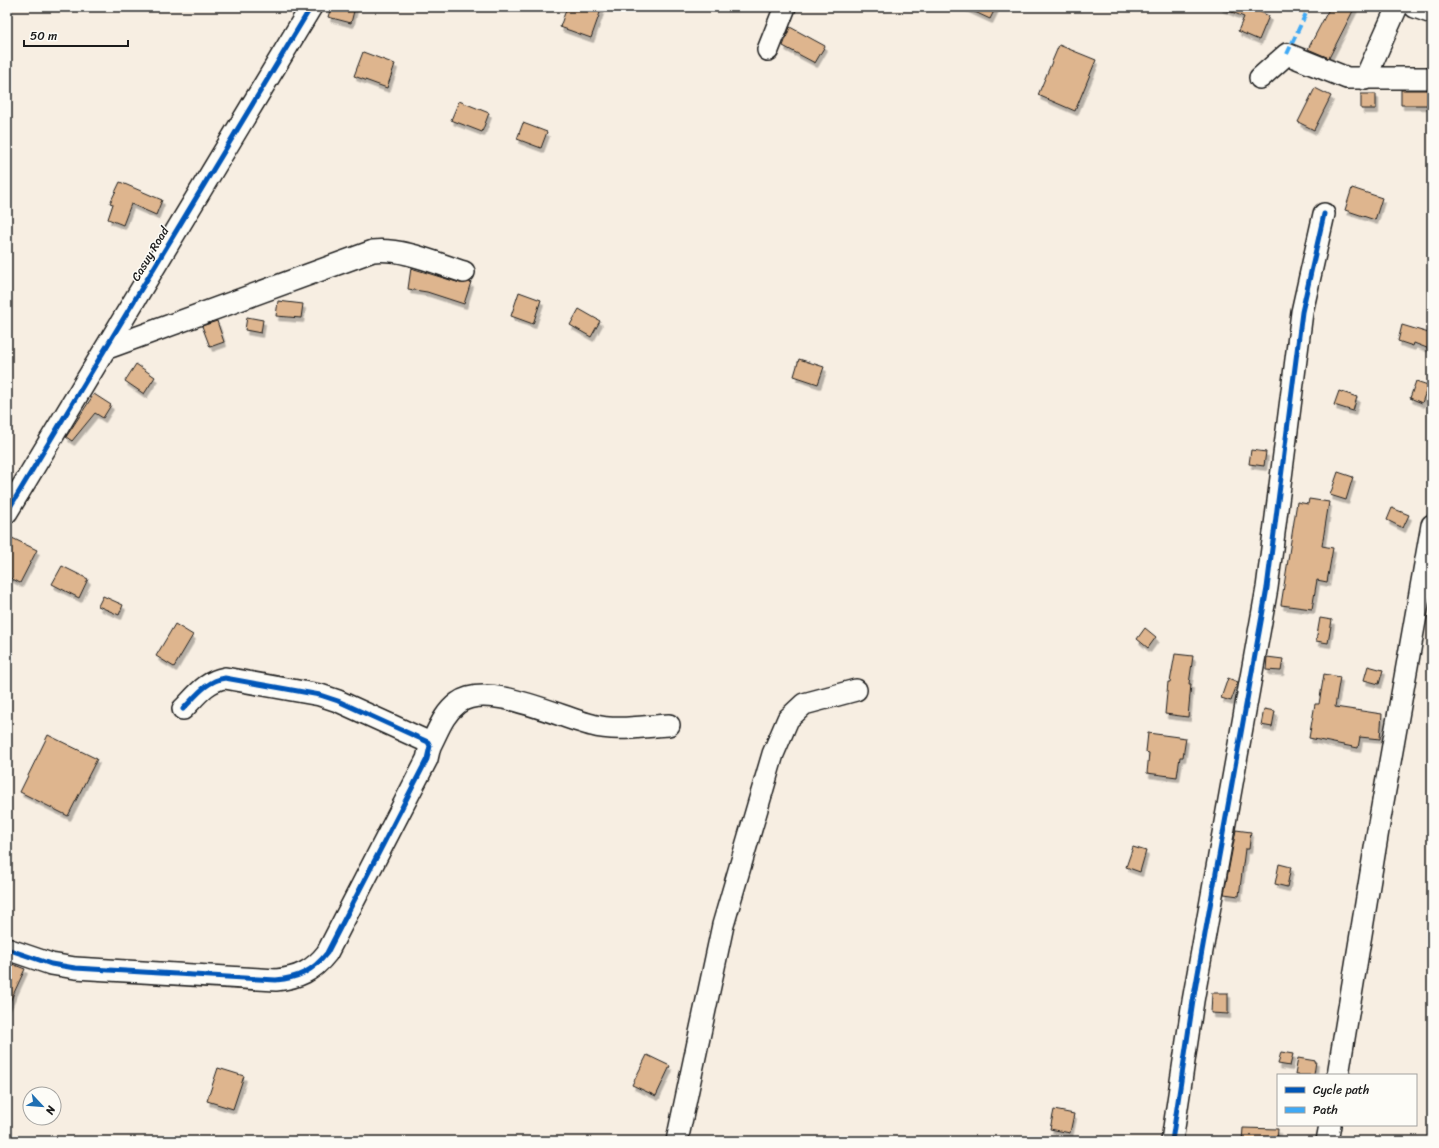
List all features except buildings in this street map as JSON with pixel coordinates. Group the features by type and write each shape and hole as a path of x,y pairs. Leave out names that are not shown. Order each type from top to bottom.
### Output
{"street":[{"name":"Casuy Road","path":"7,512 311,7"},
{"path":"768,50 785,7"},
{"path":"1366,79 1397,7"},
{"path":"1415,7 1432,13"},
{"path":"1260,78 1287,54 1347,78 1432,78"},
{"path":"1172,1141 1193,1001 1267,588 1302,312 1324,214"},
{"path":"105,349 373,251 386,249 464,272"},
{"path":"1338,1074 1379,824 1432,525"},
{"path":"183,709 214,680 225,678 320,695 338,701 423,739 430,746"},
{"path":"677,1141 724,925 773,754 788,719 804,704 856,690"},
{"path":"7,949 51,964 75,968 276,980 291,978 306,973 318,964 327,953 427,759 430,746 445,715 458,703 472,695 490,694 547,710 593,726 622,728 669,725"},
{"path":"1327,1141 1330,1126"}],"marked path":[{"path":"1287,54 1309,7"}],"cycle path":[{"path":"7,512 311,7"},
{"path":"1172,1141 1193,1001 1267,588 1302,312 1324,214"},
{"path":"7,949 51,964 75,968 276,980 298,975 311,969 327,953 427,759 430,746 428,742 338,701 320,695 225,678 212,682 197,694 183,709"}]}
